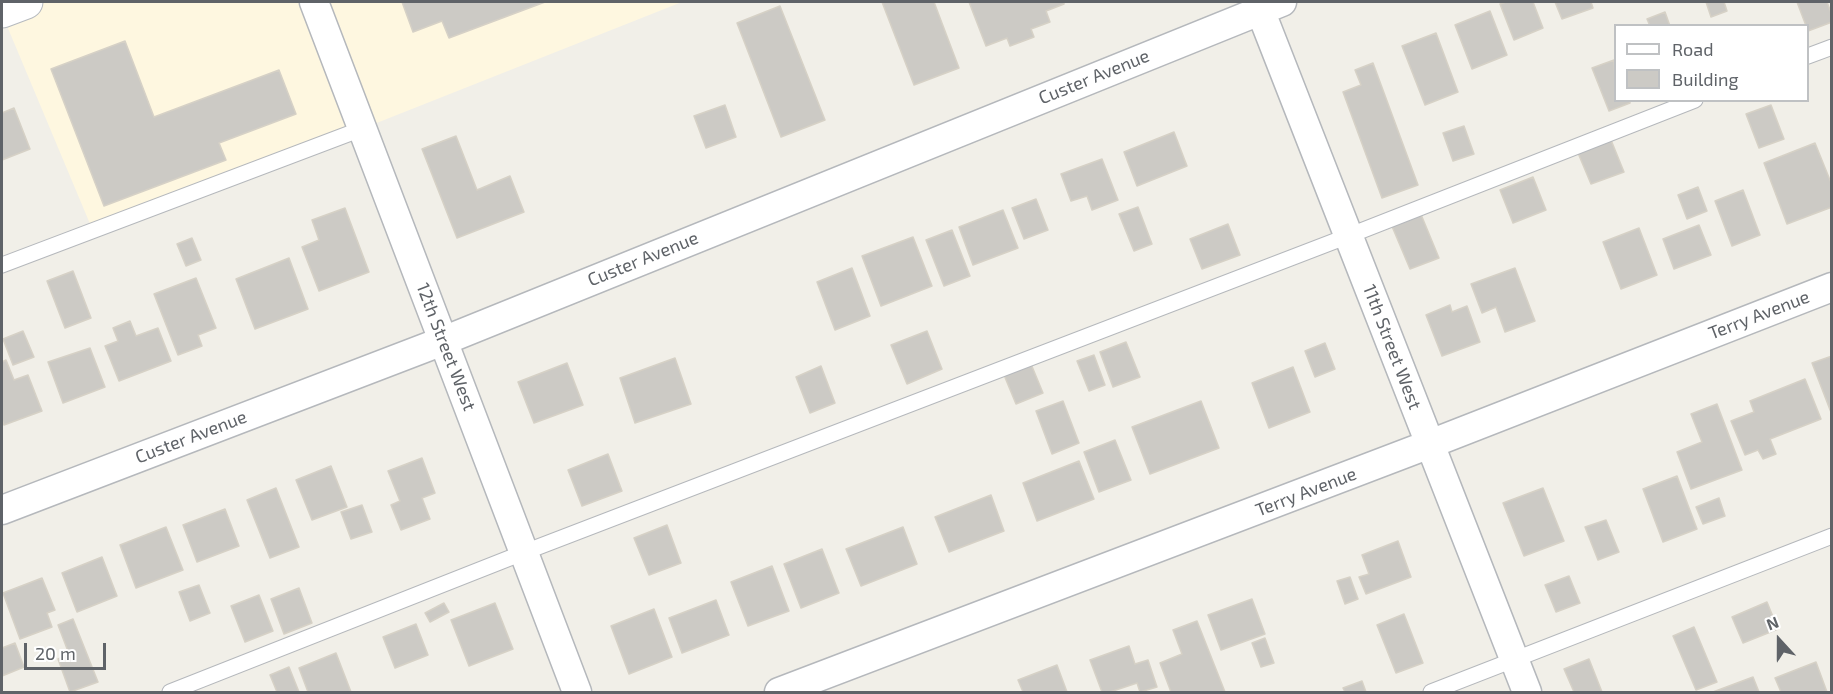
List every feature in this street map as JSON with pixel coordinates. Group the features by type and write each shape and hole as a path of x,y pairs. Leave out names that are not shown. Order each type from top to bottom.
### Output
{"main road":[{"path":"2,11 26,2"}],"street":[{"name":"12th Street West","path":"314,2 364,128 577,693"},
{"name":"11th Street West","path":"1266,4 1348,236 1527,693"},
{"name":"Custer Avenue","path":"2,510 443,340 1266,4"},
{"name":"Terry Avenue","path":"779,693 1430,444 1832,286"}],"lane":[{"path":"1809,56 1832,47"},
{"path":"170,693 525,552 1690,102"},
{"path":"2,265 364,128"},
{"path":"1431,693 1832,536"}],"shaded area":[{"path":"2,2 682,2 364,128 93,231 2,14"}],"building":[{"path":"402,2 545,2 449,38 442,21 413,32"},
{"path":"882,2 934,2 959,68 914,85"},
{"path":"969,2 1064,2 1064,4 1046,11 1050,22 1031,29 1034,37 1010,46 1007,38 986,46"},
{"path":"1533,2 1543,28 1514,40 1500,4"},
{"path":"1555,2 1591,2 1593,8 1562,19"},
{"path":"1706,2 1724,2 1727,11 1711,17"},
{"path":"1797,2 1827,2 1832,22 1809,31 1809,24 1805,24"},
{"path":"780,6 825,120 781,137 737,23"},
{"path":"1490,11 1507,55 1472,69 1455,25"},
{"path":"1665,12 1669,24 1649,24 1647,19"},
{"path":"1436,33 1458,92 1425,105 1402,46"},
{"path":"125,41 154,117 279,70 296,114 219,143 226,160 104,206 51,69"},
{"path":"1614,60 1614,102 1630,103 1609,111 1592,68"},
{"path":"1373,63 1418,185 1382,198 1343,92 1361,85 1355,70"},
{"path":"725,105 736,137 706,148 694,116"},
{"path":"1771,105 1784,139 1759,148 1746,114"},
{"path":"14,108 30,149 2,160 2,113"},
{"path":"1464,126 1474,154 1453,161 1443,133"},
{"path":"1174,132 1187,166 1137,186 1124,152"},
{"path":"456,136 477,190 510,176 524,212 457,238 422,149"},
{"path":"1611,140 1624,172 1591,184 1578,153"},
{"path":"1815,143 1832,185 1832,207 1787,224 1764,163"},
{"path":"1102,159 1118,200 1092,210 1087,196 1071,201 1061,174"},
{"path":"1533,177 1546,210 1513,223 1500,190"},
{"path":"1698,187 1707,211 1687,219 1678,195"},
{"path":"1743,190 1760,235 1732,246 1715,201"},
{"path":"1036,199 1048,230 1024,239 1012,208"},
{"path":"1138,207 1152,244 1134,251 1119,214"},
{"path":"345,208 369,272 319,291 302,247 319,240 312,220"},
{"path":"1003,210 1018,248 973,265 959,227"},
{"path":"1420,212 1439,258 1410,269 1391,224"},
{"path":"1228,224 1240,255 1202,269 1190,239"},
{"path":"1699,225 1711,255 1674,269 1663,239"},
{"path":"1639,228 1657,275 1621,289 1603,242"},
{"path":"952,230 970,276 944,286 926,240"},
{"path":"913,237 932,286 881,306 862,256"},
{"path":"192,238 201,260 186,266 177,244"},
{"path":"289,258 308,309 255,329 236,279"},
{"path":"852,268 870,316 835,330 817,282"},
{"path":"1515,268 1535,321 1505,332 1496,307 1482,313 1471,284"},
{"path":"73,271 91,318 65,328 47,281"},
{"path":"196,278 216,328 198,335 202,346 178,355 154,294"},
{"path":"1450,305 1452,312 1467,306 1480,342 1442,356 1426,315"},
{"path":"130,321 136,336 158,328 171,361 119,381 105,346 118,341 113,328"},
{"path":"23,331 34,357 13,365 3,339"},
{"path":"927,331 942,369 907,384 891,345"},
{"path":"1126,342 1140,377 1113,387 1100,352"},
{"path":"1325,343 1335,369 1315,377 1305,351"},
{"path":"90,348 105,387 63,403 48,362"},
{"path":"1094,355 1105,385 1089,391 1077,361"},
{"path":"1832,356 1832,415 1812,363"},
{"path":"675,358 691,404 635,423 620,378"},
{"path":"6,360 14,380 28,375 42,411 4,425 2,419 2,362"},
{"path":"567,363 583,405 534,423 518,382"},
{"path":"1031,364 1043,393 1016,404 1004,375"},
{"path":"821,366 835,403 810,413 796,377"},
{"path":"1293,367 1310,412 1269,428 1252,383"},
{"path":"1805,379 1821,419 1770,439 1776,454 1763,459 1758,450 1745,455 1731,421 1754,412 1750,401"},
{"path":"1063,401 1079,443 1052,454 1036,411"},
{"path":"1201,401 1219,448 1150,474 1132,427"},
{"path":"1717,404 1742,470 1691,489 1677,452 1702,442 1691,414"},
{"path":"1115,440 1131,480 1099,492 1084,452"},
{"path":"608,454 622,491 582,506 568,470"},
{"path":"422,458 435,493 422,498 430,519 401,530 391,505 400,501 388,471"},
{"path":"1079,461 1094,499 1037,521 1023,483"},
{"path":"331,466 347,507 312,520 296,480"},
{"path":"1677,476 1697,529 1663,542 1643,489"},
{"path":"276,488 299,547 270,558 247,500"},
{"path":"1543,488 1564,541 1524,556 1503,503"},
{"path":"991,495 1004,531 949,552 935,517"},
{"path":"1719,498 1725,516 1703,524 1696,507"},
{"path":"362,505 372,532 351,539 341,512"},
{"path":"225,509 239,546 197,562 183,525"},
{"path":"1606,520 1619,552 1598,560 1585,527"},
{"path":"667,525 681,563 649,575 634,538"},
{"path":"166,527 183,570 136,588 120,545"},
{"path":"903,527 917,564 861,586 846,549"},
{"path":"1398,541 1411,577 1366,594 1359,577 1369,574 1362,555"},
{"path":"822,549 839,593 801,608 784,564"},
{"path":"102,557 117,596 77,612 62,573"},
{"path":"772,566 789,611 748,626 731,582"},
{"path":"1569,576 1580,603 1556,612 1545,585"},
{"path":"1350,577 1358,599 1345,604 1337,581"},
{"path":"42,578 55,610 47,613 52,627 20,639 3,593"},
{"path":"199,585 210,613 190,621 179,592"},
{"path":"299,588 312,623 284,634 271,599"},
{"path":"259,595 273,631 245,642 231,606"},
{"path":"1252,599 1265,634 1221,650 1208,615"},
{"path":"716,600 729,635 682,653 669,618"},
{"path":"1767,602 1778,629 1743,643 1732,617"},
{"path":"444,603 449,612 430,622 425,613"},
{"path":"495,603 513,649 469,666 451,620"},
{"path":"654,609 672,657 629,674 611,626"},
{"path":"1404,614 1423,663 1396,673 1377,625"},
{"path":"73,619 98,682 70,692 58,659 69,654 58,625"},
{"path":"1197,621 1225,692 1171,692 1160,663 1182,654 1173,630"},
{"path":"416,624 428,655 395,668 383,637"},
{"path":"1694,627 1717,682 1696,690 1673,636"},
{"path":"1265,638 1274,663 1261,667 1252,643"},
{"path":"15,643 24,667 2,676 2,648"},
{"path":"1129,646 1135,664 1148,660 1157,687 1140,692 1137,683 1110,692 1102,692 1090,660"},
{"path":"336,653 351,692 308,692 299,668"},
{"path":"1589,659 1602,692 1574,692 1564,669"},
{"path":"1816,662 1827,692 1781,692 1775,678"},
{"path":"1057,665 1067,692 1023,692 1018,680"},
{"path":"289,667 299,692 277,692 270,675"},
{"path":"1753,677 1759,692 1713,692"},
{"path":"1362,681 1366,692 1345,692 1343,688"}]}
